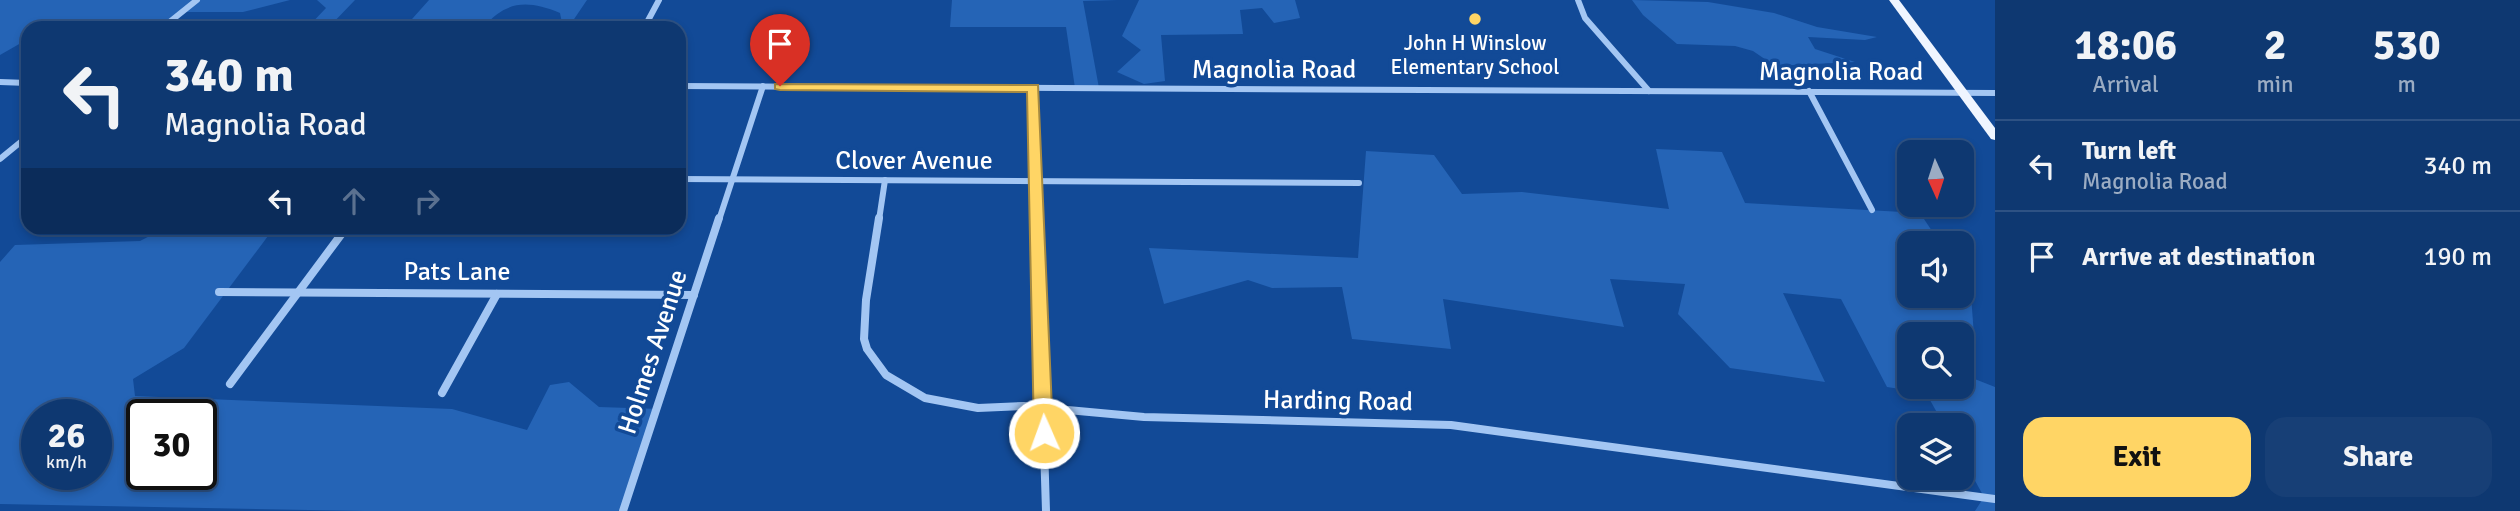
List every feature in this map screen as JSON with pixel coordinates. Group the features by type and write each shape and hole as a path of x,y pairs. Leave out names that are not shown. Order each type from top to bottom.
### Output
{"main road":[{"path":"1894,0 1995,136"}],"street":[{"path":"171,21 197,0"},
{"path":"648,21 659,0"},
{"path":"1578,0 1585,18 1649,90"},
{"path":"0,82 21,83"},
{"name":"Magnolia Road","path":"686,86 1995,93"},
{"name":"Holmes Avenue","path":"623,511 763,86"},
{"path":"1033,88 1045,511"},
{"path":"1809,91 1872,210"},
{"path":"0,159 21,142"},
{"name":"Clover Avenue","path":"686,179 1359,183"},
{"name":"Harding Road","path":"886,180 864,329 867,348 878,367 905,389 947,404 1216,421 1451,425 1995,499"},
{"path":"230,384 341,235"},
{"name":"Pats Lane","path":"219,292 694,295"},
{"path":"442,393 497,294"}],"shaded area":[{"path":"0,0 290,0 243,12 181,12 171,20 21,21 21,43 0,55"},
{"path":"317,0 355,0 335,21 314,21 326,8"},
{"path":"429,0 587,0 573,21 562,21 560,13 538,6 518,5 500,12 490,21 410,21"},
{"path":"952,0 1118,0 1083,1 1099,88 1075,88 1066,27 950,27"},
{"path":"1139,0 1295,0 1300,18 1274,23 1262,8 1240,10 1243,34 1161,35 1165,81 1144,84 1117,72 1141,50 1122,36"},
{"path":"1632,0 1708,2 1774,13 1817,27 1877,37 1865,40 1808,37 1815,49 1855,62 1775,66 1753,51 1735,46 1677,44 1643,15"},
{"path":"1656,149 1722,152 1745,203 1897,212 1897,217 1923,217 1932,231 1897,231 1897,308 1972,308 1973,322 1897,322 1897,389 1887,387 1841,299 1783,293 1825,382 1730,368 1678,314 1685,284 1610,279 1624,327 1443,299 1451,349 1352,339 1342,287 1272,288 1248,280 1164,304 1149,248 1358,258 1366,151 1434,155 1462,194 1522,192 1669,209"},
{"path":"152,235 269,235 184,348 133,379 135,396 208,399 126,399 126,490 217,490 217,399 452,409 527,430 550,385 569,382 599,407 660,409 626,511 364,511 0,504 0,262 15,245 140,241"},
{"path":"1974,379 1995,387 1995,511 1975,511 1984,497 1974,479 1974,413 1937,413 1929,399 1974,399"}],"place":[{"name":"John H Winslow Elementary School","path":"1475,19"}],"route":[{"path":"780,86 1033,88 1044,433"}]}
